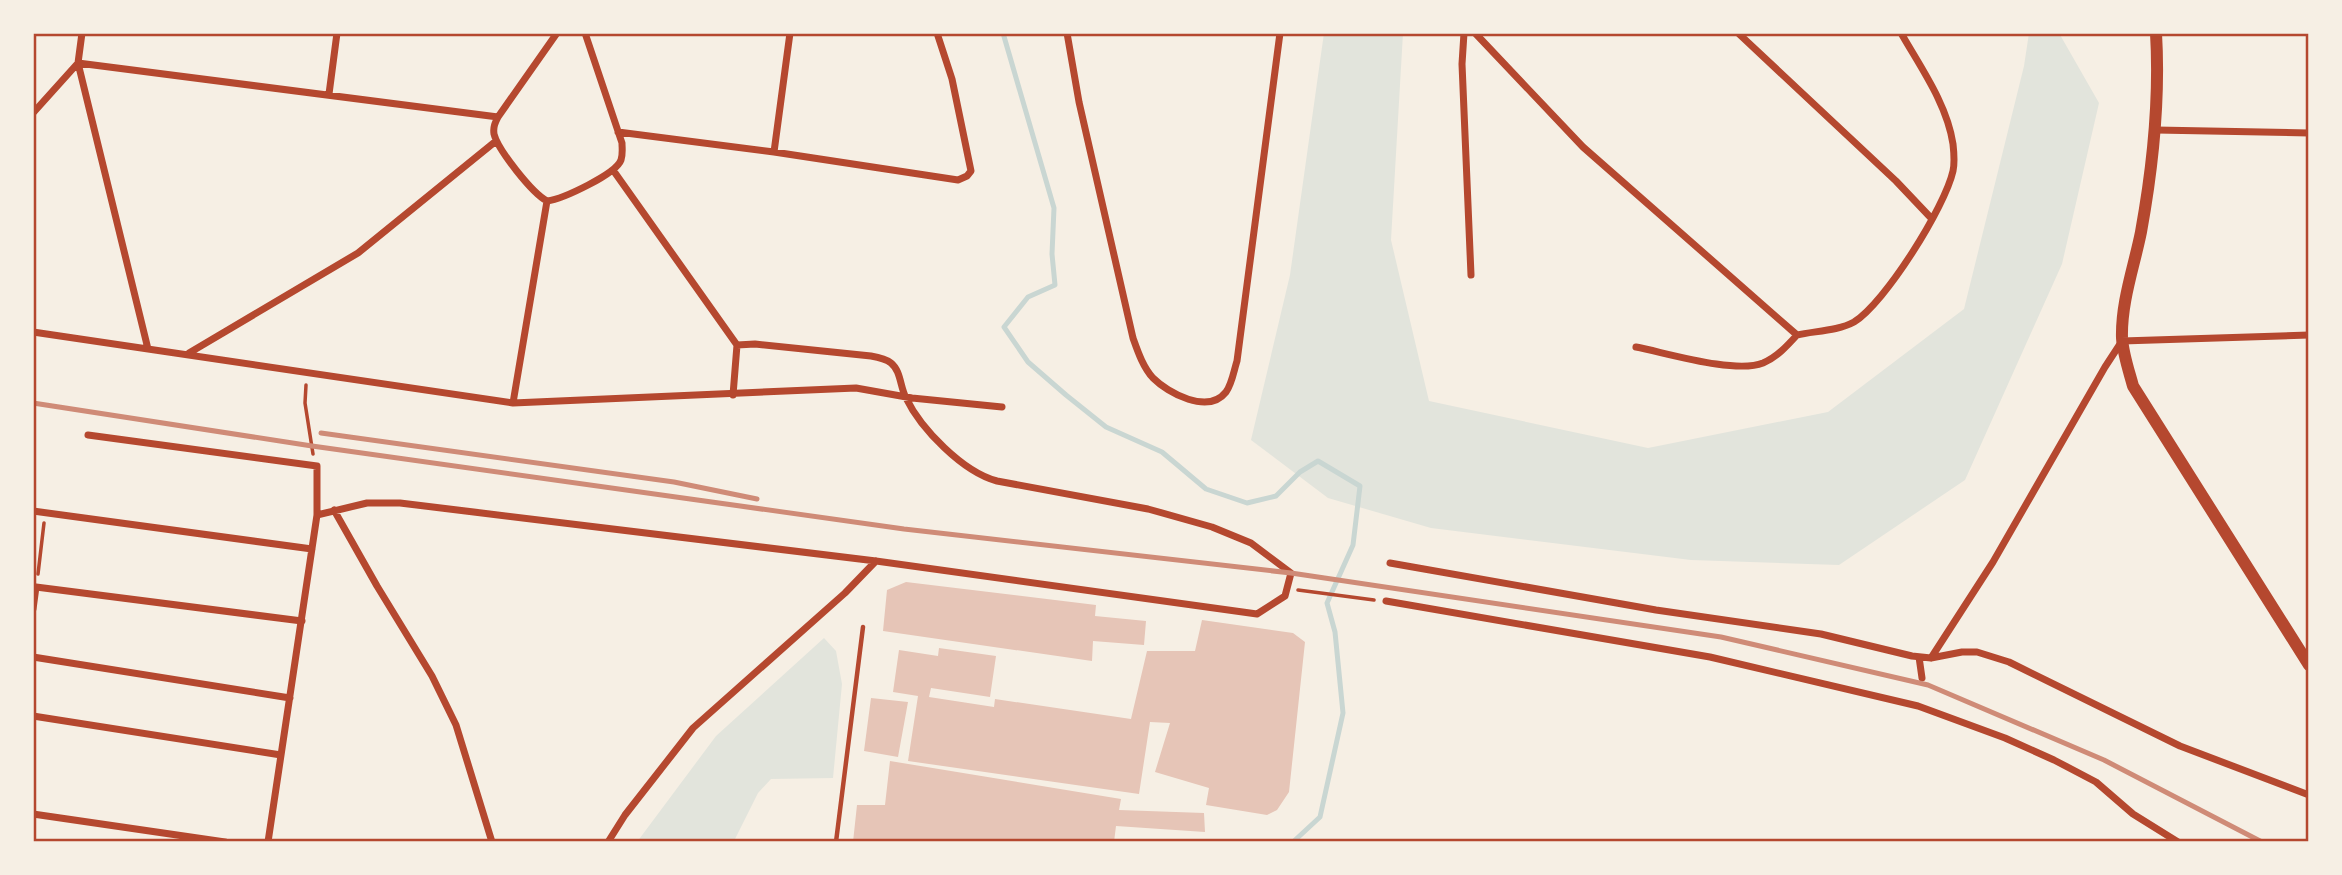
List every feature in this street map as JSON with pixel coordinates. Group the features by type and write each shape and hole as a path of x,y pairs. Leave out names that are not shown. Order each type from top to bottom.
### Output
{"main road":[{"path":"2156,33 2156,130 2141,232 2124,306 2122,341 2133,386 2309,665"}],"street":[{"path":"82,33 78,63 148,349"},
{"path":"328,94 337,33"},
{"path":"547,201 537,194 496,141 494,128 498,117 557,33"},
{"path":"547,201 566,195 613,170 620,163 623,153 584,33"},
{"path":"774,152 790,33"},
{"path":"618,132 958,180 971,171 952,79 937,33"},
{"path":"1067,33 1079,102 1140,359 1152,377 1170,391 1189,400 1209,402 1220,398 1227,390 1237,361 1280,33"},
{"path":"1464,33 1462,64 1471,275"},
{"path":"1475,33 1583,147 1797,335"},
{"path":"1738,33 1896,181 1932,219"},
{"path":"1636,347 1727,365 1750,366 1763,363 1785,348 1797,335 1842,327 1855,321 1896,278 1932,219 1953,174 1954,146 1946,116 1901,33"},
{"path":"78,63 498,117"},
{"path":"33,113 78,63"},
{"path":"2156,130 2309,133"},
{"path":"188,354 358,253 496,141"},
{"path":"613,170 737,345 733,395"},
{"path":"513,403 547,201"},
{"path":"33,332 513,403 856,388 1002,407"},
{"path":"1931,658 1993,562 2122,341 2309,335"},
{"path":"317,515 368,503 400,503 876,561 1257,614 1285,596 1292,573 1251,543 1212,527 1148,509 986,478 958,460 937,439 905,396 895,368 883,359 755,344 737,345"},
{"path":"88,435 317,466 317,515 268,842"},
{"path":"334,510 432,676 456,725 492,842"},
{"path":"33,511 312,550"},
{"path":"608,842 625,815 693,728 845,593 876,561"},
{"path":"1390,564 1656,610 1821,634 1919,657 1977,652 2009,662 2180,746 2309,795"},
{"path":"33,608 37,587 302,621"},
{"path":"1386,601 1710,657 1918,706 2005,738 2054,760 2096,782 2133,814 2178,842"},
{"path":"33,657 290,698"},
{"path":"1919,657 1922,678"},
{"path":"33,716 281,755"},
{"path":"33,814 225,842"}],"lane":[{"path":"836,842 863,627"}],"path":[{"path":"306,374 306,403 317,466"},
{"path":"37,587 45,512"},
{"path":"1287,589 1386,601"}],"shaded area":[{"path":"1324,33 1403,33 1391,240 1429,401 1648,448 1828,412 1964,309 2024,66 2029,33 2059,33 2099,103 2062,264 1965,480 1839,565 1691,560 1431,528 1328,498 1251,440 1290,275"},
{"path":"824,638 836,651 842,684 833,778 771,779 758,793 735,839 730,842 637,842 716,736"}],"building":[{"path":"906,582 1096,605 1095,616 1146,621 1144,645 1093,641 1092,661 883,631 887,590"},
{"path":"1202,620 1293,633 1305,642 1289,792 1277,810 1267,815 1206,805 1209,788 1155,772 1170,723 1150,722 1139,794 908,761 918,696 893,692 899,650 938,656 939,648 996,656 990,697 931,688 929,697 994,707 995,699 1131,719 1147,651 1195,651"},
{"path":"871,698 908,702 898,757 864,751"},
{"path":"890,761 1121,799 1119,810 1204,813 1205,832 1116,826 1114,842 853,842 857,805 885,805"}],"waterway":[{"path":"1003,33 1054,208 1052,254 1055,285 1028,297 1004,327 1028,362 1106,427 1162,452 1206,489 1247,503 1276,496 1300,472 1318,461 1360,486 1353,545 1327,603 1335,632 1343,713 1320,817 1293,842"}],"railway":[{"path":"33,403 312,446 904,529 1291,573 1721,637 1928,685 2104,760 2262,842"},
{"path":"321,433 674,482 757,499"}]}
